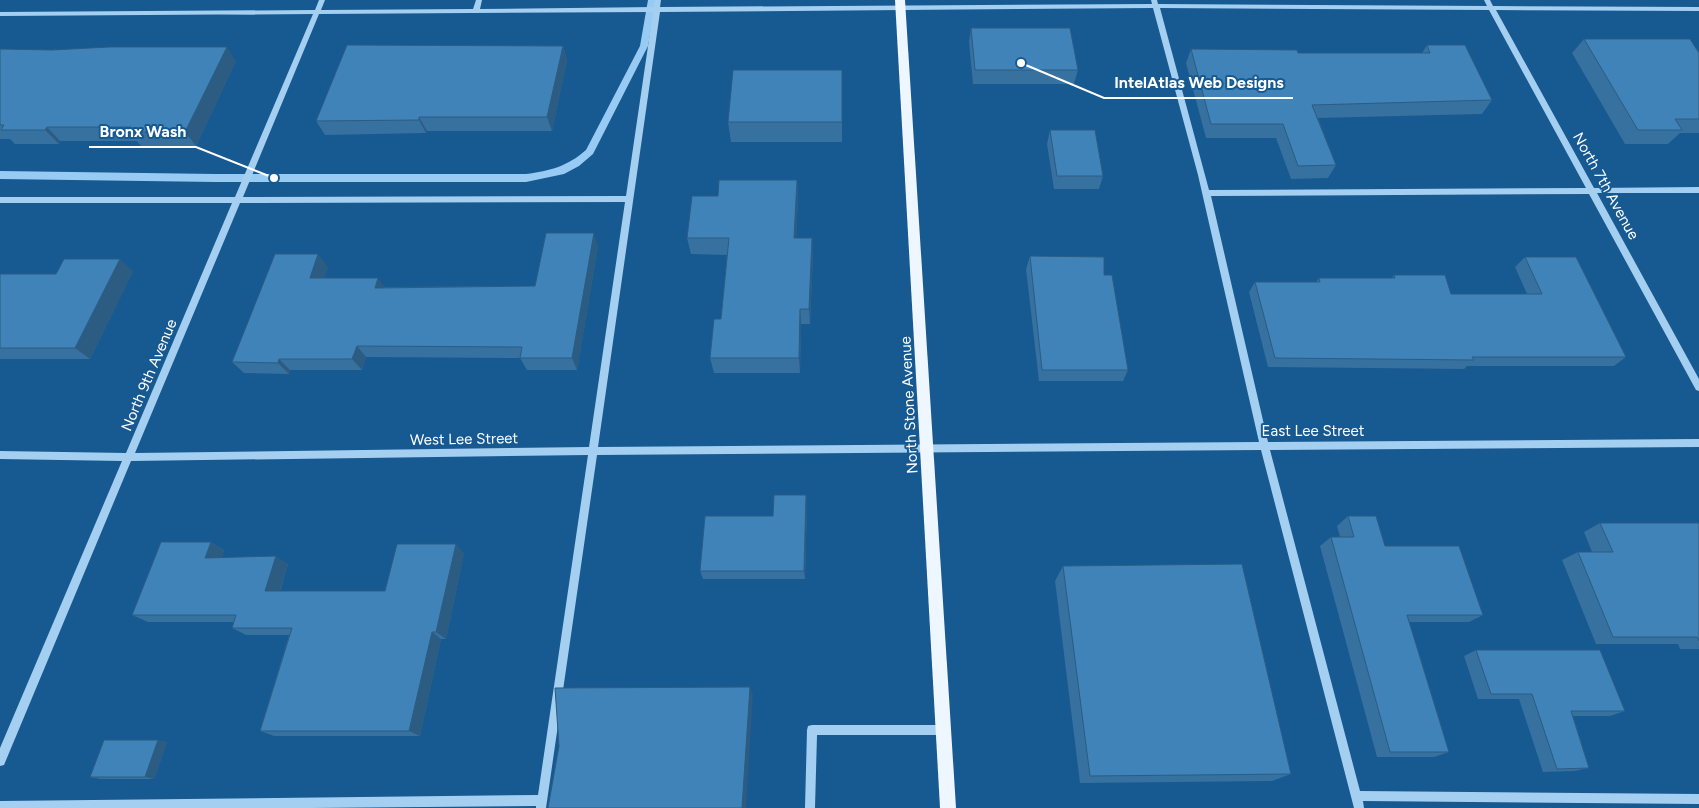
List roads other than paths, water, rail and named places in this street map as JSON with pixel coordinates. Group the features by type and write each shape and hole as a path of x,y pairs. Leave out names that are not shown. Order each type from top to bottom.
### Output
{"main road":[{"name":"North Stone Avenue","path":"901,4 948,808"}],"street":[{"name":"North 9th Avenue","path":"0,761 322,0"},
{"path":"476,10 478,0"},
{"name":"North 7th Avenue","path":"1487,0 1593,190 1699,387"},
{"path":"0,14 476,10 658,4 1154,3 1492,9 1699,9"},
{"path":"1154,3 1207,193 1264,445 1360,808"},
{"path":"0,806 541,804 658,4"},
{"path":"1207,193 1699,190"},
{"path":"0,200 629,199"},
{"name":"East Lee Street","path":"928,449 1699,443"},
{"name":"West Lee Street","path":"0,455 129,457 928,449"},
{"path":"810,808 812,730 944,730"}],"lane":[{"path":"1356,796 1699,800"}],"waterway":[{"path":"0,175 216,178 526,178 561,171 583,159 590,152 644,46 652,0"}],"place":[{"name":"IntelAtlas Web Designs","path":"1021,63"},
{"name":"Bronx Wash","path":"274,178"}]}
